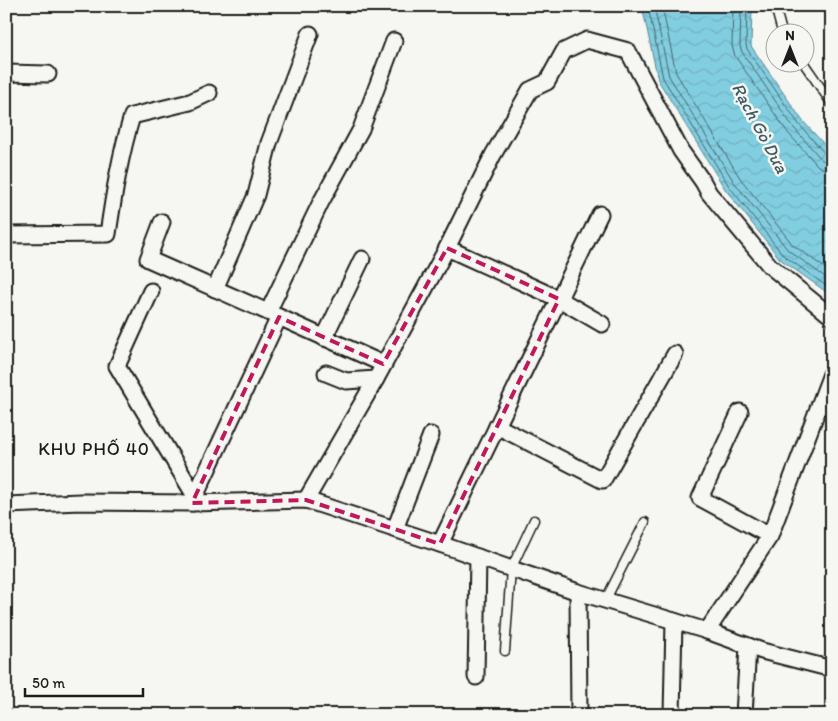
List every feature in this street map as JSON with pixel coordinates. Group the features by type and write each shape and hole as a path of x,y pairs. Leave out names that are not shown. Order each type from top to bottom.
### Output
{"street":[{"path":"215,289 256,195 269,143 310,34"},
{"path":"306,500 448,248 494,155 530,90 547,82 564,51 587,40 628,51 681,151 703,182 709,194 770,266 832,317"},
{"path":"193,499 274,315 321,202 361,130 394,42"},
{"path":"6,73 48,74"},
{"path":"6,235 108,234 123,146 132,116 190,102 209,93"},
{"path":"440,544 600,214"},
{"path":"162,222 148,259 383,364"},
{"path":"448,248 559,299 602,324"},
{"path":"324,338 362,259"},
{"path":"150,291 117,366 193,499"},
{"path":"497,426 603,480 675,354"},
{"path":"326,373 346,381 376,378"},
{"path":"707,631 770,536 831,374"},
{"path":"740,412 700,498 770,536"},
{"path":"395,529 432,435"},
{"path":"6,505 193,499 306,500 578,592 707,631 762,651 832,669"},
{"path":"476,677 478,557"},
{"path":"578,592 579,715"},
{"path":"672,715 674,621"},
{"path":"744,715 748,646"}],"lane":[{"path":"775,6 779,22"},
{"path":"809,72 832,104"},
{"path":"505,651 511,568 534,520"},
{"path":"605,600 645,522"}],"highlighted area":[{"path":"447,248 559,299 440,544 306,500 192,503 279,317 383,364"}],"water":[{"name":"Rạch Gò Dưa","path":"642,6 752,6 751,46 766,68 766,72 769,72 802,120 832,153 832,296 780,259 725,189 658,80"}],"district":[{"name":"KHU PHỐ 40","path":"94,449"}]}
